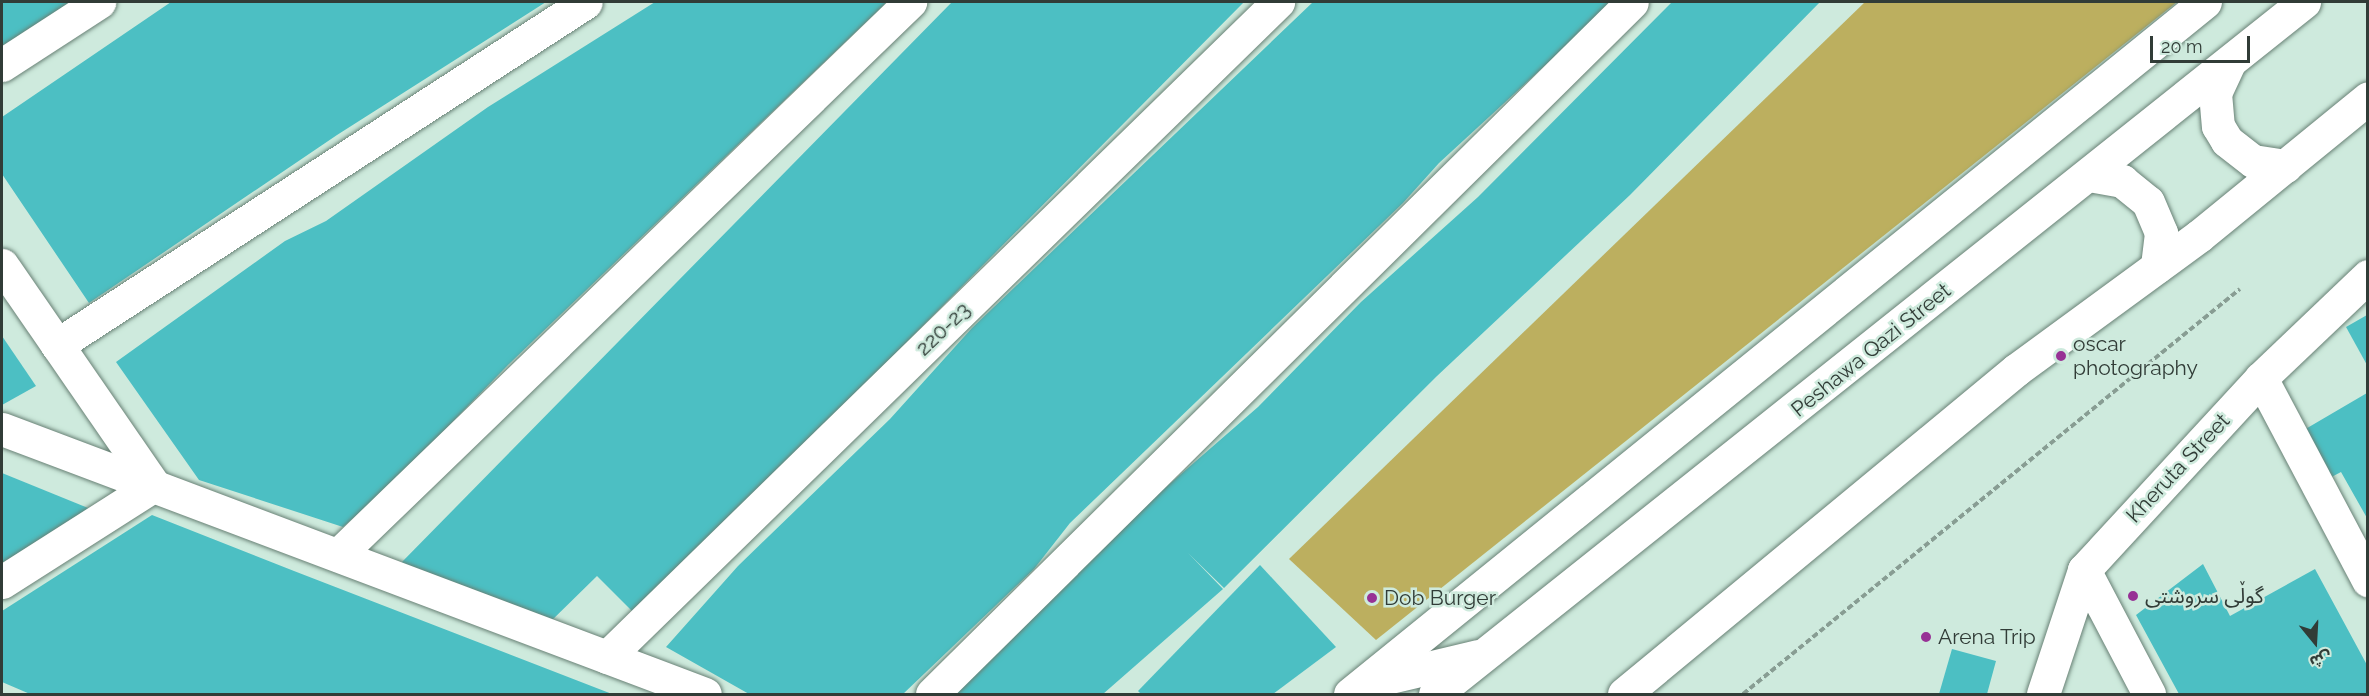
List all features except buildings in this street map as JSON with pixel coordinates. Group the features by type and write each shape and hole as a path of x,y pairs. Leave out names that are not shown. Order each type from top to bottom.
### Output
{"main road":[{"path":"2,65 99,2"},
{"path":"57,345 586,2"},
{"path":"338,555 910,2"},
{"name":"220-23","path":"607,657 1278,2"},
{"path":"932,694 1632,2"},
{"path":"1358,689 2205,2"},
{"name":"Peshawa Qazi Street","path":"1435,694 2089,176 2304,2"},
{"path":"2229,63 2215,93 2215,110 2223,133 2239,153 2253,161 2286,166"},
{"path":"1624,694 2016,370 2157,267 2286,166 2367,98"},
{"path":"2089,176 2122,182 2148,202 2161,234 2157,267"},
{"path":"2,265 154,485"},
{"name":"Kheruta Street","path":"2043,694 2084,570 2261,378 2367,276"},
{"path":"2261,378 2367,580"},
{"path":"2,429 705,694"},
{"path":"2,582 154,485"},
{"path":"2084,570 2149,694"},
{"path":"1358,689 1488,653"}],"path":[{"path":"1743,694 2240,289"}],"shaded area":[{"path":"1865,2 2177,2 1376,640 1289,559"}],"place":[{"name":"oscar photography","path":"2061,356"},
{"name":"گوڵی سروشتی","path":"2133,596"},
{"name":"Dob Burger","path":"1372,598"},
{"name":"Arena Trip","path":"1926,637"}]}
